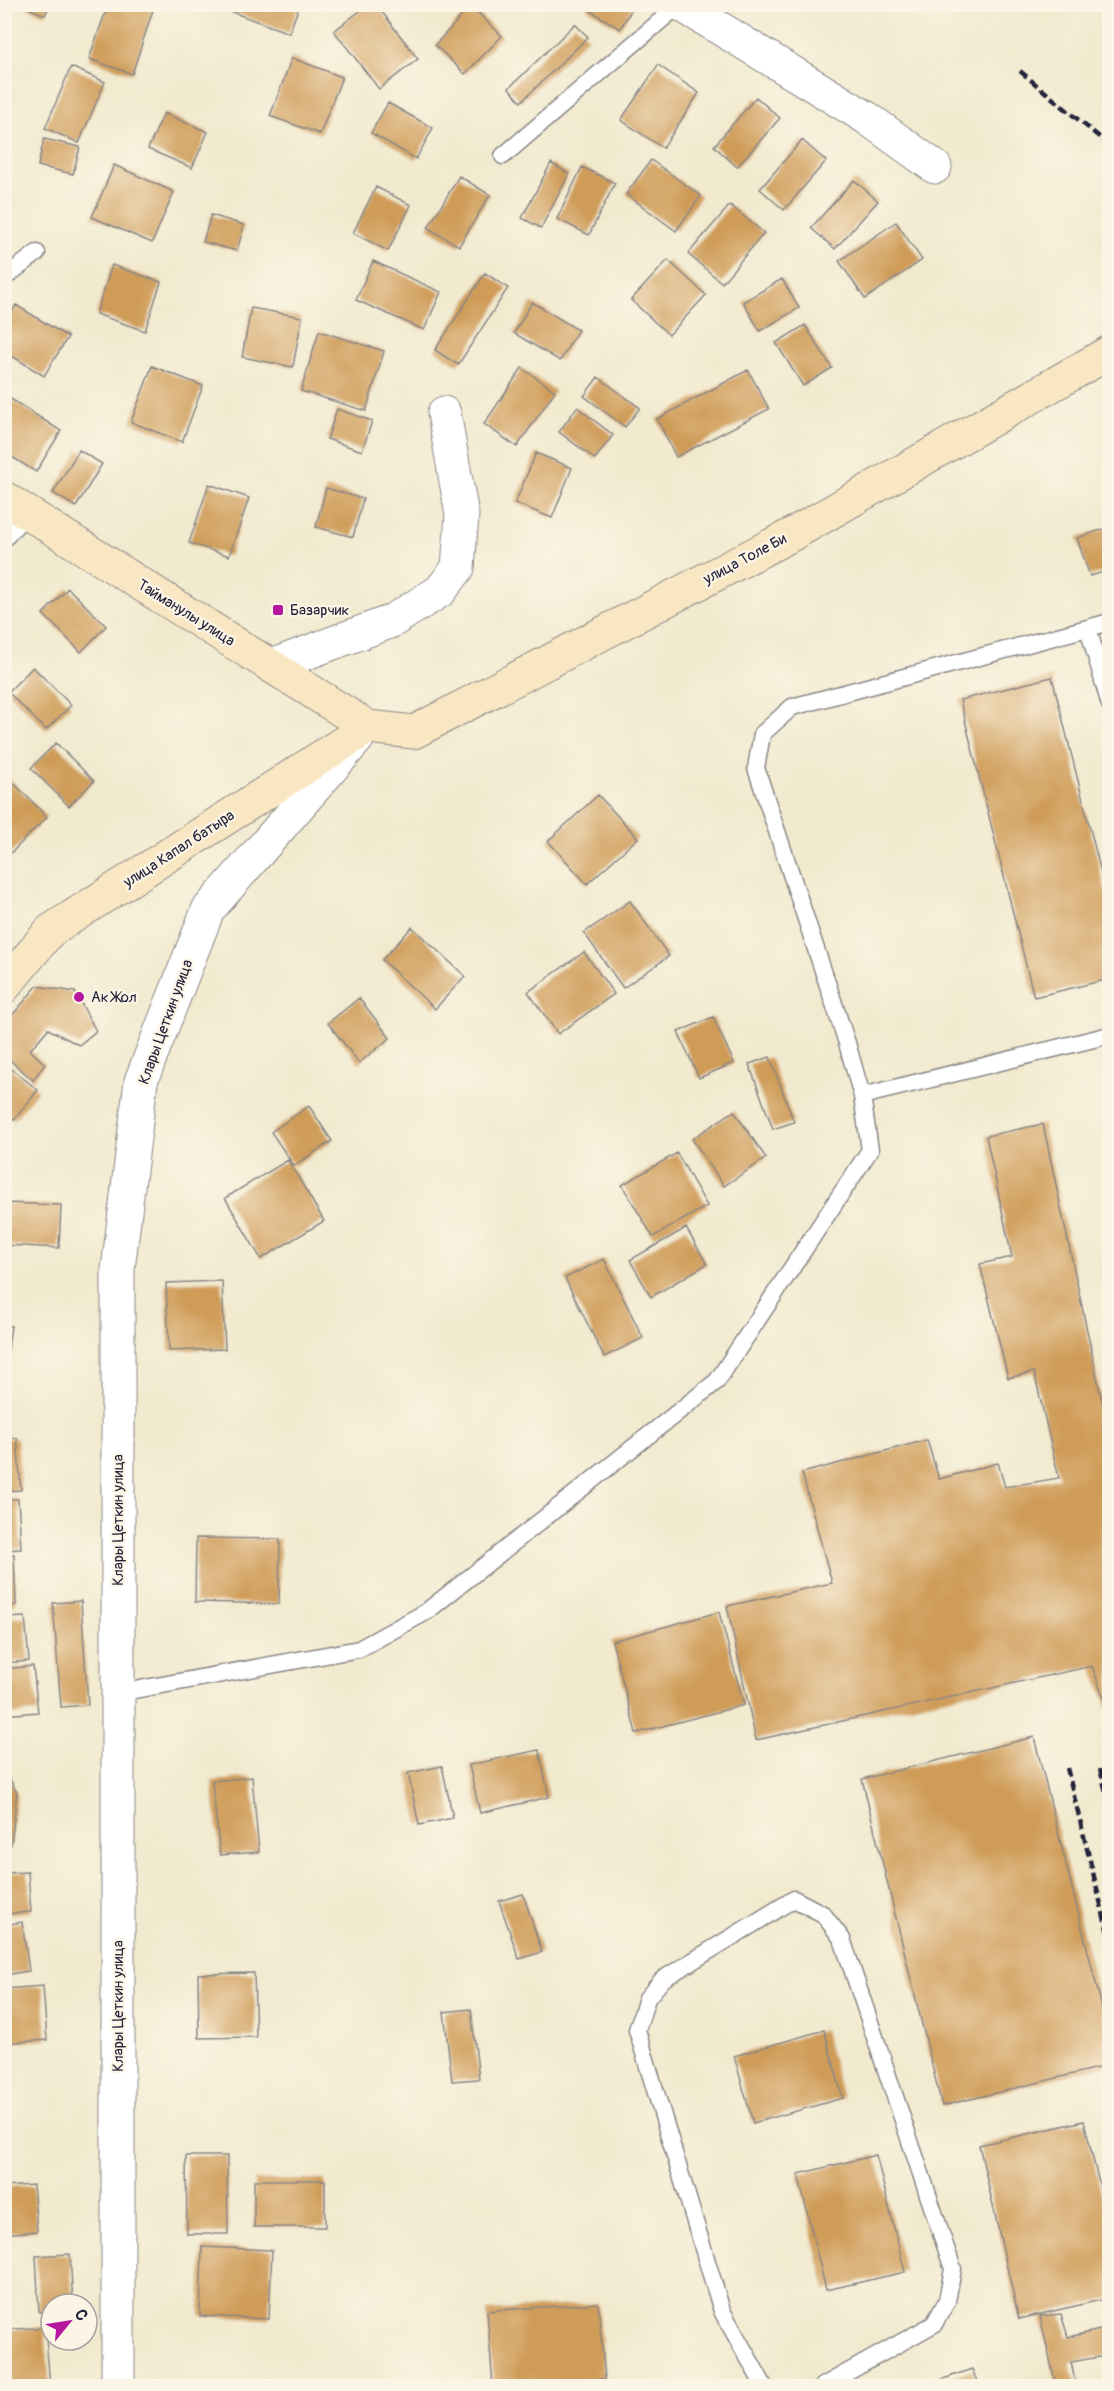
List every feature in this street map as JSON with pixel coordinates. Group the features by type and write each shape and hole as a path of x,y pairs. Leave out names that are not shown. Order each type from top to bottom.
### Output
{"main road":[{"name":"улица Толе Би","path":"368,727 414,732 791,535 1110,352"},
{"name":"Тайманулы улица","path":"16,505 368,727"},
{"name":"улица Капал батыра","path":"4,987 50,931 368,727"}],"street":[{"path":"680,4 867,118 935,167"},
{"path":"271,666 392,621 440,591 458,568 462,515 444,413"},
{"name":"Клары Цеткин улица","path":"118,2386 118,1269 141,1081 208,910 368,727"}],"lane":[{"path":"503,156 680,4"},
{"path":"4,278 37,253"},
{"path":"4,539 16,505"},
{"path":"118,1693 359,1649 426,1612 717,1381 870,1150 862,1096 756,768 762,734 792,707 1110,622"},
{"path":"1088,628 1110,705"},
{"path":"862,1096 1110,1035"},
{"path":"764,2386 722,2311 637,2030 647,1998 663,1979 794,1899 823,1914 842,1939 953,2269 947,2301 934,2324 823,2386"}],"building":[{"path":"18,4 50,4 45,15"},
{"path":"231,4 300,4 289,33 229,11"},
{"path":"369,4 376,4 418,59 379,89 334,31"},
{"path":"589,4 635,4 620,29 586,8"},
{"path":"108,5 154,7 132,74 89,59"},
{"path":"471,6 502,36 465,74 435,45"},
{"path":"575,24 588,37 521,102 509,88"},
{"path":"292,58 342,77 320,134 270,116"},
{"path":"658,65 699,93 663,148 621,120"},
{"path":"71,67 105,82 79,143 45,128"},
{"path":"756,97 780,118 737,167 714,146"},
{"path":"388,103 433,128 416,159 371,133"},
{"path":"164,113 208,132 192,168 148,149"},
{"path":"44,139 80,147 73,174 38,166"},
{"path":"802,140 826,161 784,210 760,189"},
{"path":"651,160 701,196 676,231 626,194"},
{"path":"551,163 569,174 541,228 522,218"},
{"path":"114,165 174,192 152,243 92,217"},
{"path":"582,167 615,183 589,235 557,219"},
{"path":"459,176 490,195 459,246 428,228"},
{"path":"854,180 878,201 835,249 811,228"},
{"path":"376,187 411,205 388,251 353,233"},
{"path":"730,205 764,233 722,283 688,254"},
{"path":"211,215 244,225 237,251 203,242"},
{"path":"896,222 922,260 865,299 839,261"},
{"path":"668,260 706,295 669,335 631,300"},
{"path":"373,261 441,292 424,330 356,300"},
{"path":"112,265 161,282 145,331 96,314"},
{"path":"485,273 508,288 458,365 435,350"},
{"path":"782,279 799,308 760,331 743,302"},
{"path":"532,302 578,330 560,361 514,333"},
{"path":"16,305 68,337 44,376 4,351 4,325"},
{"path":"251,308 302,317 293,367 242,357"},
{"path":"805,325 832,368 803,386 776,343"},
{"path":"319,331 384,351 366,411 301,391"},
{"path":"152,366 203,386 182,442 131,422"},
{"path":"522,368 555,391 517,447 484,424"},
{"path":"748,370 769,409 676,457 657,419"},
{"path":"598,377 640,408 625,427 584,396"},
{"path":"6,396 61,431 36,472 4,452"},
{"path":"577,407 613,435 595,459 559,432"},
{"path":"337,409 372,421 362,451 327,439"},
{"path":"79,450 102,464 76,507 53,493"},
{"path":"536,453 572,468 552,518 515,503"},
{"path":"209,484 249,498 229,556 189,543"},
{"path":"326,488 363,499 353,537 316,527"},
{"path":"1110,527 1110,570 1090,576 1077,538"},
{"path":"68,588 106,626 81,652 43,614"},
{"path":"33,667 71,705 46,730 8,692"},
{"path":"1052,677 1110,908 1110,979 1034,997 960,700"},
{"path":"56,743 94,781 69,806 31,768"},
{"path":"9,778 47,817 4,860 4,783"},
{"path":"598,795 638,838 587,884 548,841"},
{"path":"630,901 669,956 623,988 584,933"},
{"path":"412,927 465,976 435,1009 382,960"},
{"path":"584,952 614,994 558,1034 528,992"},
{"path":"37,986 75,992 96,1031 79,1045 48,1029 30,1050 45,1064 33,1080 4,1055 4,1025"},
{"path":"359,998 390,1038 359,1063 328,1023"},
{"path":"713,1017 734,1063 699,1078 678,1032"},
{"path":"770,1057 794,1122 773,1129 749,1064"},
{"path":"4,1063 38,1090 14,1120 4,1112"},
{"path":"309,1106 332,1141 294,1166 271,1132"},
{"path":"734,1111 766,1158 724,1186 692,1139"},
{"path":"1043,1124 1110,1438 1110,1715 1092,1666 756,1740 727,1606 832,1583 802,1473 927,1440 939,1479 998,1463 1005,1487 1059,1478 1034,1372 1008,1378 980,1264 1012,1257 986,1136"},
{"path":"677,1153 707,1206 653,1237 622,1185"},
{"path":"288,1160 324,1221 261,1259 225,1198"},
{"path":"5,1203 61,1205 59,1248 5,1245"},
{"path":"686,1228 707,1264 651,1297 630,1260"},
{"path":"604,1259 643,1338 604,1357 565,1278"},
{"path":"222,1281 225,1349 169,1351 166,1283"},
{"path":"4,1325 11,1326 6,1365 4,1365"},
{"path":"17,1438 21,1490 4,1491 4,1439"},
{"path":"4,1499 18,1499 21,1549 4,1550"},
{"path":"196,1538 280,1539 279,1604 195,1602"},
{"path":"4,1554 14,1554 16,1605 4,1606"},
{"path":"81,1601 88,1705 61,1707 53,1603"},
{"path":"719,1612 744,1705 636,1733 612,1641"},
{"path":"25,1617 29,1661 4,1663 4,1618"},
{"path":"33,1666 38,1712 4,1715 4,1669"},
{"path":"1034,1737 1110,2039 1110,2065 942,2106 862,1779"},
{"path":"539,1750 549,1797 480,1813 469,1765"},
{"path":"442,1766 453,1818 419,1825 408,1773"},
{"path":"4,1768 17,1793 11,1845 4,1847"},
{"path":"252,1777 259,1852 220,1855 212,1781"},
{"path":"28,1872 31,1912 5,1914 5,1873"},
{"path":"523,1894 542,1952 519,1959 499,1901"},
{"path":"22,1922 29,1971 4,1975 4,1925"},
{"path":"254,1973 256,2037 199,2038 198,1974"},
{"path":"43,1986 47,2040 4,2043 4,1989"},
{"path":"471,2009 479,2079 452,2081 444,2012"},
{"path":"824,2030 843,2098 753,2123 734,2056"},
{"path":"1084,2121 1110,2229 1110,2298 1019,2319 979,2145"},
{"path":"876,2155 905,2272 826,2290 798,2174"},
{"path":"186,2156 227,2156 228,2234 187,2234"},
{"path":"254,2180 325,2180 325,2227 254,2227"},
{"path":"33,2185 37,2231 4,2234 4,2187"},
{"path":"202,2247 272,2250 269,2319 200,2316"},
{"path":"70,2254 72,2292 39,2292 39,2312 36,2256"},
{"path":"598,2303 605,2379 493,2386 487,2311"},
{"path":"1061,2314 1068,2337 1110,2328 1110,2355 1071,2362 1076,2386 1056,2386 1040,2316"},
{"path":"39,2327 39,2352 47,2352 50,2386 4,2386 4,2330"},
{"path":"972,2369 979,2386 924,2386"}],"railway":[{"path":"1020,71 1110,146"},
{"path":"1067,1768 1110,1941"},
{"path":"1100,1769 1110,1807"}],"place":[{"name":"Базарчик","path":"278,610"},
{"name":"Ак Жол","path":"79,997"}]}
